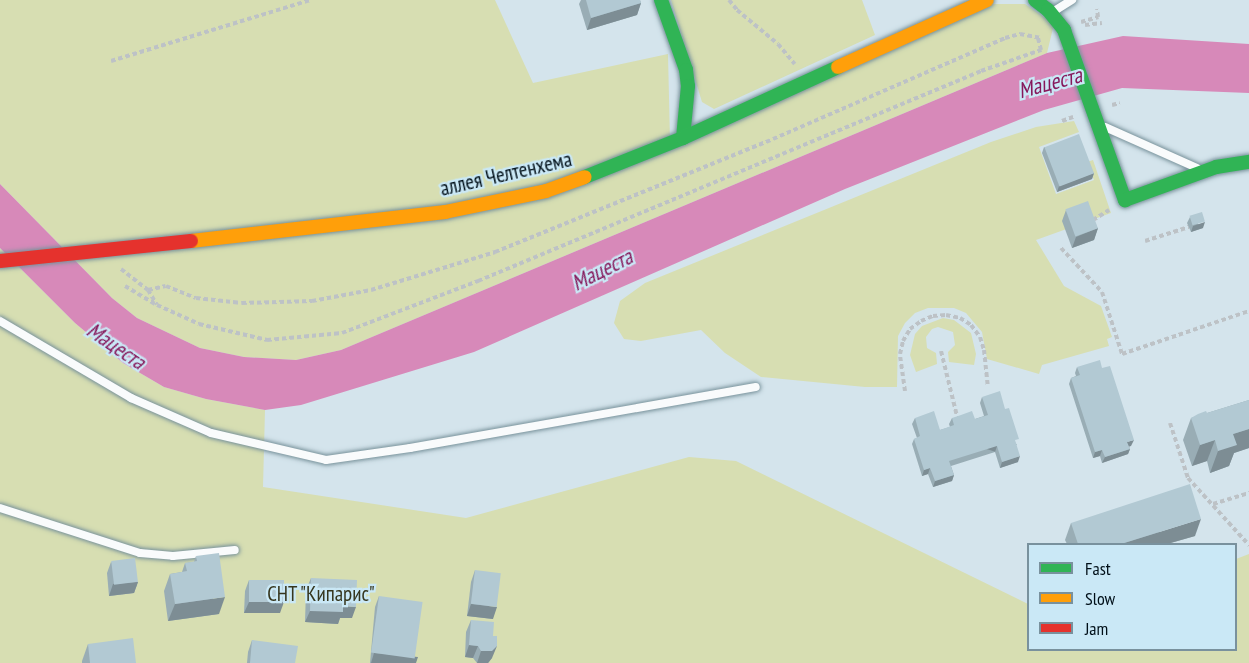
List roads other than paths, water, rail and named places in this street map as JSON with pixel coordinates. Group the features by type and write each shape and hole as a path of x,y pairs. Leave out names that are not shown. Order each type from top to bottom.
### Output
{"main road":[{"path":"661,0 687,78 689,100 683,138"},
{"name":"аллея Челтенхема","path":"0,261 446,212 546,191 612,168 683,138 987,0"},
{"path":"1035,0 1051,13 1066,34 1090,108 1099,124 1125,200 1216,167 1249,162"}],"lane":[{"path":"1051,13 1072,0"},
{"path":"1099,124 1206,172"},
{"path":"0,321 131,398 211,433 326,460 433,444 756,387"},
{"path":"0,508 140,553 173,556 235,550"}],"water":[{"name":"Мацеста","path":"1123,36 1249,44 1249,93 1122,88 1044,110 845,189 474,352 301,405 265,410 206,399 164,387 123,363 75,323 0,248 0,184 112,298 137,318 200,348 244,357 296,360 341,350 1047,53"}],"park label":[{"name":"СНТ \"Кипарис\"","path":"321,594"}]}
